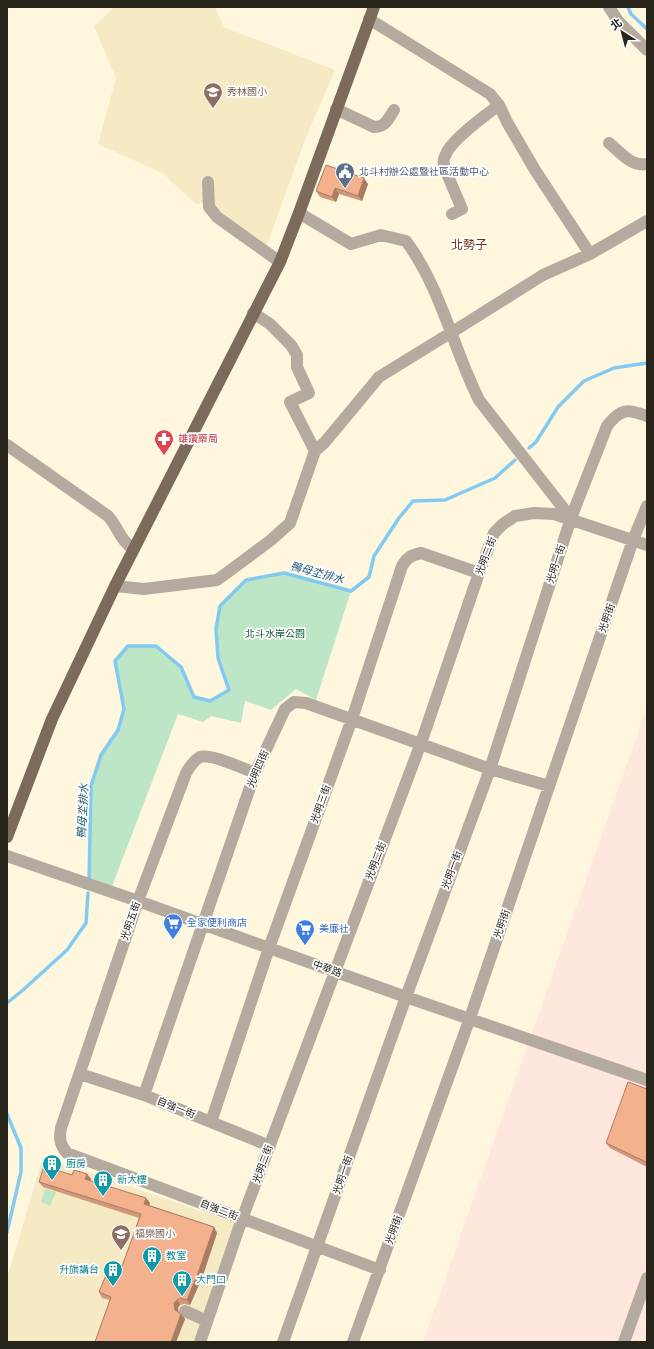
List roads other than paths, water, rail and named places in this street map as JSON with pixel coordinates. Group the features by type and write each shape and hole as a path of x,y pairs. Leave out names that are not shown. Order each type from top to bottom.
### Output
{"main road":[{"path":"7,837 52,719 115,586 280,262 300,213 336,109 374,7"}],"street":[{"path":"609,7 618,21 647,50"},
{"path":"369,19 490,94 499,105 507,122 535,170 590,254"},
{"path":"452,214 462,209 443,163 446,152 459,137 499,105"},
{"path":"336,109 374,126 380,127 385,124 394,110"},
{"path":"609,143 636,164 647,164"},
{"path":"208,182 209,207 217,217 280,262"},
{"path":"300,213 351,244 381,235 406,241 423,267 479,400 571,518"},
{"path":"115,586 144,589 216,580 271,540 290,523 315,451 325,442 379,376 452,333 543,275 590,254 647,221"},
{"path":"254,313 270,324 291,345 297,355 297,367 309,393 290,402 315,451"},
{"name":"光明一街","path":"283,1342 406,997 490,769 571,518 607,426 614,417 621,412 631,410 647,416"},
{"path":"7,446 108,516 115,523 128,546 134,549"},
{"name":"光明街","path":"353,1342 470,1018 633,540 647,506"},
{"name":"光明二街","path":"200,1342 242,1219 421,743 494,532 515,516 534,513 554,514 571,518 647,545"},
{"name":"光明三街","path":"211,1122 269,948 352,719 402,566 412,554 421,553 479,573"},
{"name":"光明四街","path":"144,1095 255,773 285,710 294,702 306,703 490,769 549,786"},
{"name":"光明五街","path":"62,1147 60,1137 61,1128 138,901 186,774 191,765 200,757 211,756 255,773"},
{"name":"中華路","path":"7,856 203,924 334,972 647,1080"},
{"name":"自強一街","path":"80,1074 144,1095 270,1146"},
{"name":"自強二街","path":"62,1147 68,1153 380,1270"},
{"path":"624,1342 647,1278"},
{"path":"185,1311 207,1321"}],"waterway":[{"name":"鴨母坔排水","path":"628,7 631,14 647,29"},
{"name":"鴨母坔排水","path":"529,448 536,442 558,407 584,381 614,368 647,363"},
{"name":"鴨母坔排水","path":"89,882 91,786 101,755 118,730 124,709 115,661 128,646 156,646 181,667 194,697 210,701 229,690 218,658 216,629 220,606 246,580 284,573 351,591 369,577 374,556 399,518 413,501 445,500 495,478 515,460"},
{"name":"鴨母坔排水","path":"7,1003 67,950 86,923 88,893"},
{"name":"鴨母坔排水","path":"7,1114 21,1148 21,1172 7,1232"}],"place":[{"name":"秀林國小","path":"213,109"},
{"name":"北斗村辦公處暨社區活動中心","path":"345,189"},
{"name":"雄讚藥局","path":"164,456"},
{"name":"全家便利商店","path":"173,940"},
{"name":"美廉社","path":"305,946"},
{"name":"廚房","path":"52,1181"},
{"name":"新大樓","path":"103,1197"},
{"name":"福樂國小","path":"121,1251"},
{"name":"教室","path":"152,1273"},
{"name":"升旗講台","path":"113,1287"},
{"name":"大門口","path":"182,1297"}],"district":[{"name":"北勢子","path":"469,245"}],"park label":[{"name":"北斗水岸公園","path":"275,634"}]}
